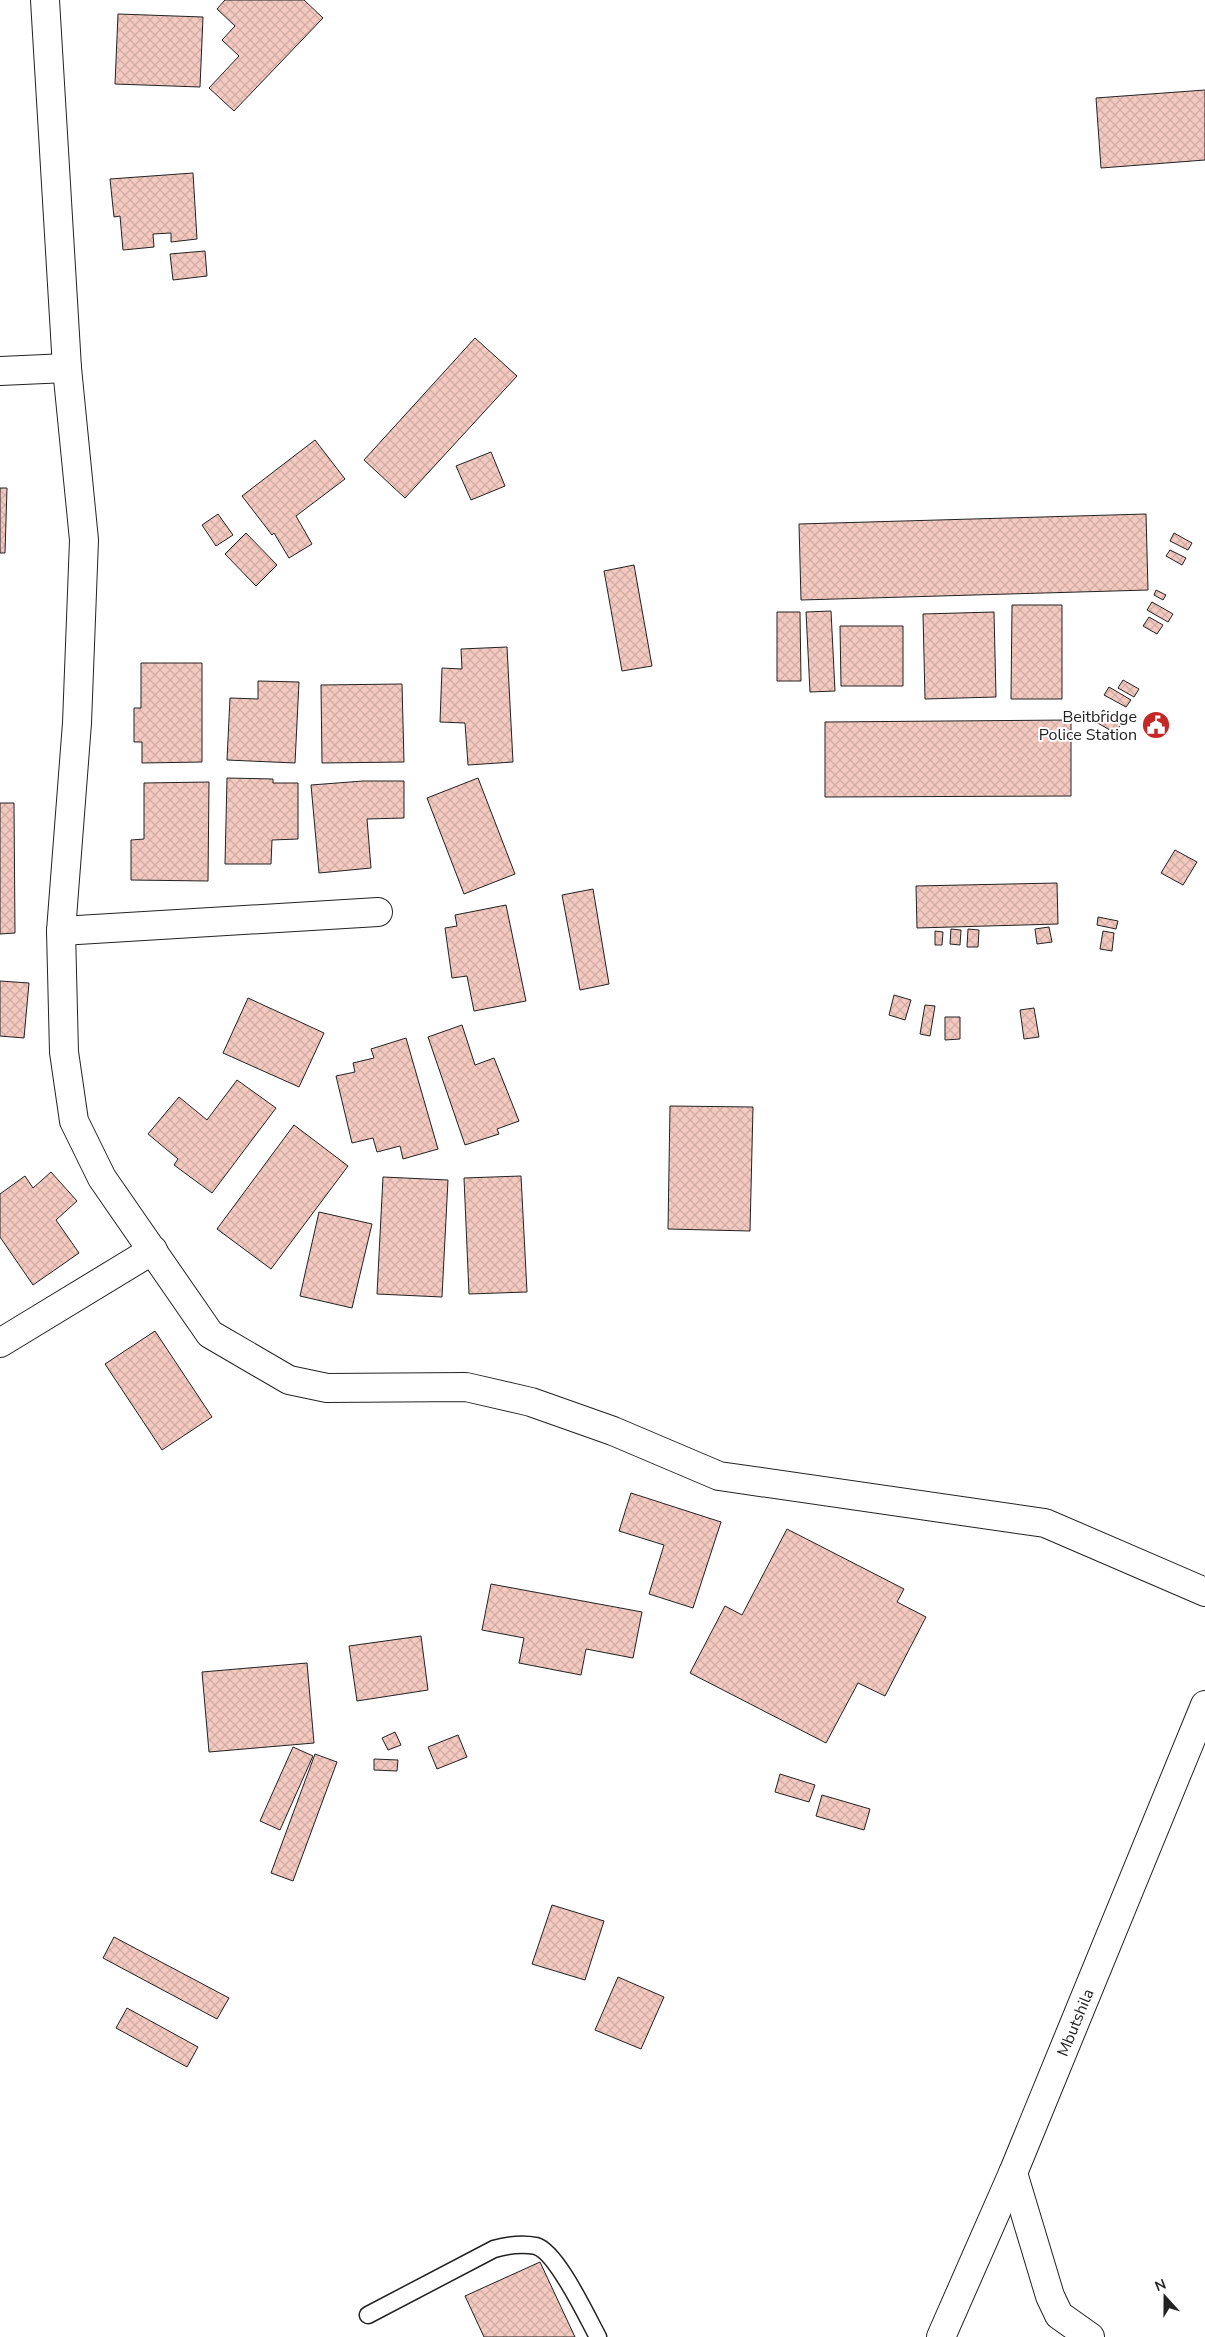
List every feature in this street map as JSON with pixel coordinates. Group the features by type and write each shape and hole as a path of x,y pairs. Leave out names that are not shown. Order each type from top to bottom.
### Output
{"street":[{"path":"45,0 67,368 84,540 77,723 60,931 64,1052 74,1121 102,1178 210,1334 289,1380 326,1388 466,1387 531,1402 604,1428 719,1476 1045,1522 1205,1592"},
{"path":"0,371 67,368"},
{"path":"60,931 378,912"},
{"path":"0,1343 153,1250"},
{"name":"Mbutshila","path":"941,2337 1013,2173 1205,1704"},
{"path":"1013,2173 1050,2296 1060,2315 1090,2337"}],"lane":[{"path":"368,2315 494,2249 515,2244 538,2247 556,2262 598,2337"}],"building":[{"path":"225,0 304,0 323,18 234,111 209,88 239,56 222,40 235,26 217,9"},
{"path":"118,14 203,17 200,87 115,84"},
{"path":"1205,90 1205,160 1101,168 1096,98"},
{"path":"193,173 197,239 171,242 171,233 153,234 154,247 123,250 120,216 114,217 110,179"},
{"path":"205,251 207,276 173,280 170,254"},
{"path":"475,338 517,376 405,498 364,460"},
{"path":"315,440 345,479 296,516 312,544 289,558 274,533 272,535 242,496"},
{"path":"491,452 505,486 471,500 456,466"},
{"path":"0,488 7,488 5,553 0,553"},
{"path":"218,514 233,535 216,546 202,525"},
{"path":"1146,514 1148,590 801,600 799,524"},
{"path":"246,533 277,565 256,586 225,554"},
{"path":"1174,533 1192,543 1188,550 1170,541"},
{"path":"1170,550 1186,558 1182,565 1166,556"},
{"path":"634,565 652,666 622,671 604,571"},
{"path":"1156,590 1166,595 1163,600 1154,595"},
{"path":"1152,602 1173,614 1168,622 1147,610"},
{"path":"1012,605 1062,605 1062,699 1011,699"},
{"path":"831,611 835,691 810,692 806,612"},
{"path":"777,612 800,612 801,681 777,681"},
{"path":"994,612 996,697 925,699 923,614"},
{"path":"1149,617 1163,625 1157,634 1143,626"},
{"path":"840,626 903,626 903,686 841,686"},
{"path":"507,647 513,762 468,765 465,723 440,722 442,668 462,669 461,649"},
{"path":"141,663 202,663 202,762 142,763 142,742 134,742 134,708 141,708"},
{"path":"1123,680 1139,689 1134,697 1118,688"},
{"path":"258,681 299,682 295,763 227,760 230,698 258,699"},
{"path":"402,684 404,762 322,763 321,685"},
{"path":"1109,687 1131,700 1126,707 1104,695"},
{"path":"1103,710 1123,721 1115,733 1096,722"},
{"path":"1071,720 1071,796 825,797 825,722"},
{"path":"227,778 273,779 273,783 298,783 298,839 272,840 271,864 225,864"},
{"path":"478,778 515,874 464,894 427,798"},
{"path":"363,781 404,781 404,818 367,819 371,868 319,873 311,785"},
{"path":"209,782 208,881 131,880 131,840 144,839 144,783"},
{"path":"0,803 14,803 15,933 0,934"},
{"path":"1175,850 1197,862 1183,885 1161,873"},
{"path":"1057,883 1058,924 917,928 916,886"},
{"path":"593,889 609,984 580,990 562,895"},
{"path":"506,905 526,1001 474,1011 467,976 452,978 445,928 457,926 455,915"},
{"path":"1098,917 1118,921 1116,929 1097,925"},
{"path":"1049,927 1052,942 1037,944 1035,929"},
{"path":"951,929 961,930 960,945 950,944"},
{"path":"968,929 979,930 978,947 967,947"},
{"path":"935,931 943,932 942,945 935,945"},
{"path":"1103,931 1114,933 1112,951 1100,949"},
{"path":"0,981 29,983 24,1038 0,1036"},
{"path":"894,995 911,1000 905,1020 889,1015"},
{"path":"248,998 324,1033 299,1087 223,1053"},
{"path":"925,1005 935,1006 930,1036 920,1034"},
{"path":"1034,1008 1039,1037 1024,1039 1020,1010"},
{"path":"945,1017 960,1017 960,1039 945,1040"},
{"path":"462,1025 475,1065 494,1058 519,1121 497,1129 499,1134 465,1145 428,1037"},
{"path":"406,1038 438,1149 403,1159 400,1146 377,1152 373,1138 352,1143 336,1076 355,1072 353,1063 374,1058 371,1049"},
{"path":"237,1080 276,1108 212,1193 174,1165 178,1159 148,1134 179,1097 207,1120"},
{"path":"670,1106 753,1107 750,1231 668,1229"},
{"path":"294,1125 348,1166 271,1269 217,1229"},
{"path":"51,1172 77,1201 56,1220 79,1253 33,1285 0,1237 0,1194 25,1176 33,1188"},
{"path":"521,1176 527,1292 469,1294 464,1178"},
{"path":"383,1177 448,1180 442,1297 377,1294"},
{"path":"319,1212 372,1224 352,1308 300,1296"},
{"path":"155,1331 212,1417 162,1450 105,1364"},
{"path":"631,1493 721,1522 693,1608 649,1594 664,1545 619,1531"},
{"path":"787,1529 904,1589 897,1602 926,1617 885,1696 858,1683 826,1743 690,1673 725,1606 742,1615"},
{"path":"491,1584 642,1612 633,1658 586,1649 581,1675 519,1663 524,1638 482,1630"},
{"path":"421,1636 428,1690 357,1701 349,1646"},
{"path":"307,1663 314,1743 209,1752 202,1672"},
{"path":"395,1732 401,1745 388,1750 382,1738"},
{"path":"458,1735 467,1757 437,1769 428,1747"},
{"path":"293,1747 313,1756 280,1830 260,1821"},
{"path":"315,1754 337,1762 293,1881 271,1873"},
{"path":"374,1759 398,1760 397,1771 374,1770"},
{"path":"780,1774 815,1785 809,1802 775,1792"},
{"path":"822,1795 870,1809 864,1830 816,1816"},
{"path":"552,1905 604,1921 585,1980 532,1964"},
{"path":"114,1937 229,1998 217,2019 103,1958"},
{"path":"618,1977 664,1997 641,2049 595,2030"},
{"path":"127,2008 198,2047 187,2067 116,2028"},
{"path":"540,2262 575,2337 484,2337 465,2296"}],"place":[{"name":"Beitbridge Police Station","path":"1156,725"}]}
